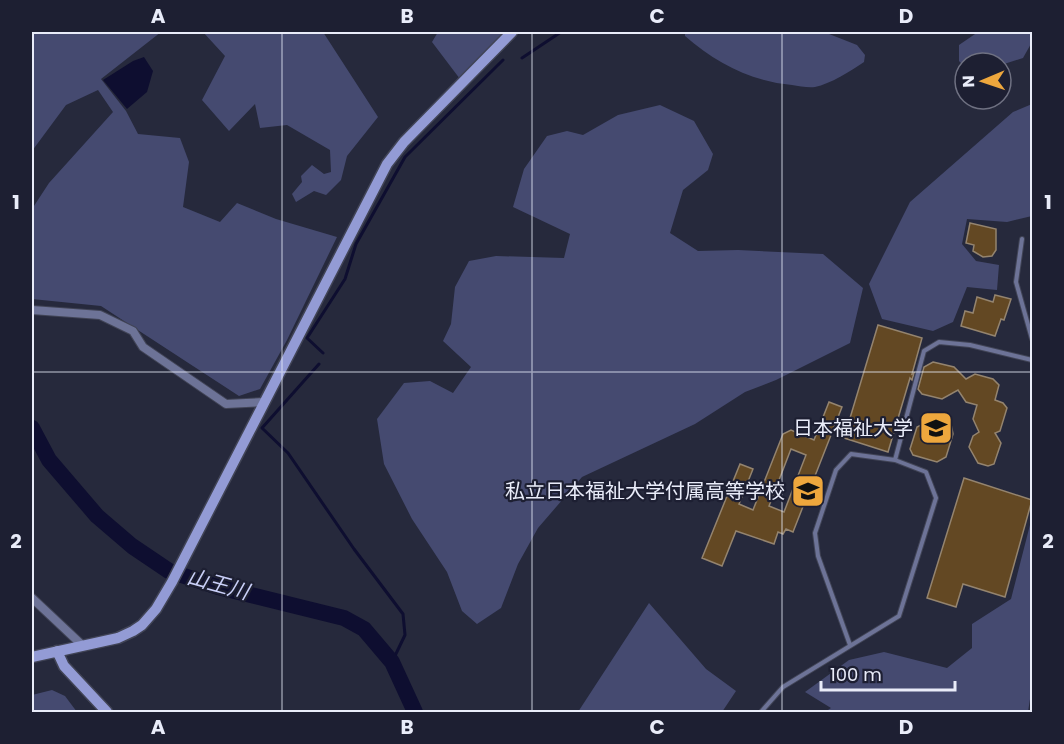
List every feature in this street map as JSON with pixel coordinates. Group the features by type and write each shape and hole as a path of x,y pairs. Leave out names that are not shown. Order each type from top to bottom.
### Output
{"street":[{"path":"32,657 118,638 142,625 156,609 387,164 404,142 512,32"},
{"path":"32,310 100,315 133,331 143,347 226,404 264,402"},
{"path":"32,598 82,645"},
{"path":"57,651 64,666 107,712"}],"lane":[{"path":"1022,239 1016,282 1032,339"},
{"path":"895,460 924,351 939,342 970,345 1032,360"},
{"path":"761,712 783,687 898,616 936,498 926,472 895,460 851,454 836,471 815,533 818,556 850,645"}],"shaded area":[{"path":"32,32 161,32 101,79 126,111 138,134 180,138 189,162 183,207 220,222 237,203 276,219 337,237 287,340 260,389 239,396 101,306 32,299 32,209 49,183 113,112 98,90 66,105 32,151"},
{"path":"203,32 323,32 378,117 347,156 341,180 326,195 314,191 296,202 292,194 302,182 301,176 312,165 324,174 331,172 330,150 287,125 260,128 255,104 229,131 202,100 225,56"},
{"path":"438,32 504,32 460,79 432,42"},
{"path":"685,32 824,32 857,45 865,55 864,62 834,80 815,87 777,83 748,75 721,62 685,36"},
{"path":"978,32 1032,32 1032,42 1023,58 1013,61 1013,51 959,51 959,45"},
{"path":"144,57 153,71 147,92 127,109 103,80 133,61"},
{"path":"1032,104 1032,216 1007,222 967,219 962,244 976,261 999,265 997,290 967,287 953,322 933,331 882,319 869,284 910,202 1013,112"},
{"path":"660,105 694,121 713,154 708,170 683,190 670,233 698,251 738,250 823,254 863,288 850,343 776,380 745,392 695,424 582,477 538,528 518,564 501,608 477,624 462,611 447,572 412,519 384,464 377,419 404,383 430,381 453,393 471,367 443,341 451,324 455,287 469,261 496,256 564,258 570,234 513,207 524,169 547,136 567,131 583,135 618,115"},
{"path":"1032,517 1032,686 1028,712 825,712 831,708 805,692 849,660 884,652 947,668 972,648 972,624 1011,599"},
{"path":"649,603 706,669 736,691 722,712 578,712"},
{"path":"52,690 65,696 77,712 32,712 32,695"}],"building":[{"path":"970,223 996,229 996,250 992,256 983,257 973,251 974,245 966,243"},
{"path":"995,295 1011,299 1004,320 1001,319 995,336 961,326 965,311 973,313 977,297 993,302"},
{"path":"878,325 922,338 912,380 910,378 888,452 844,438"},
{"path":"933,362 954,367 966,379 975,374 993,379 999,385 995,400 1003,403 1007,408 1000,431 995,433 1001,443 994,464 988,466 978,463 969,447 973,436 979,432 973,419 977,405 966,402 958,390 942,399 922,394 918,389 924,367"},
{"path":"829,402 842,407 793,532 786,529 783,534 778,532 774,544 736,531 722,566 702,558 740,464 753,469 739,504 753,510 783,434 791,430 814,440","holes":["791,449 806,455 784,512 769,506"]},
{"path":"933,419 951,424 953,434 946,457 937,462 913,455 910,449 917,427"},
{"path":"964,478 1032,500 1005,597 963,584 956,607 927,598"}],"waterway":[{"path":"522,58 561,32"},
{"path":"323,353 307,338 345,279 356,244 405,157 503,60"},
{"path":"319,364 262,428 288,453 354,549 403,614 405,635 392,662"},
{"name":"山王川","path":"32,428 49,460 97,516 132,546 169,571 218,587 344,618 364,629 392,662 415,712"}],"place":[{"name":"日本福祉大学","path":"936,428"},
{"name":"私立日本福祉大学付属高等学校","path":"808,491"}]}
